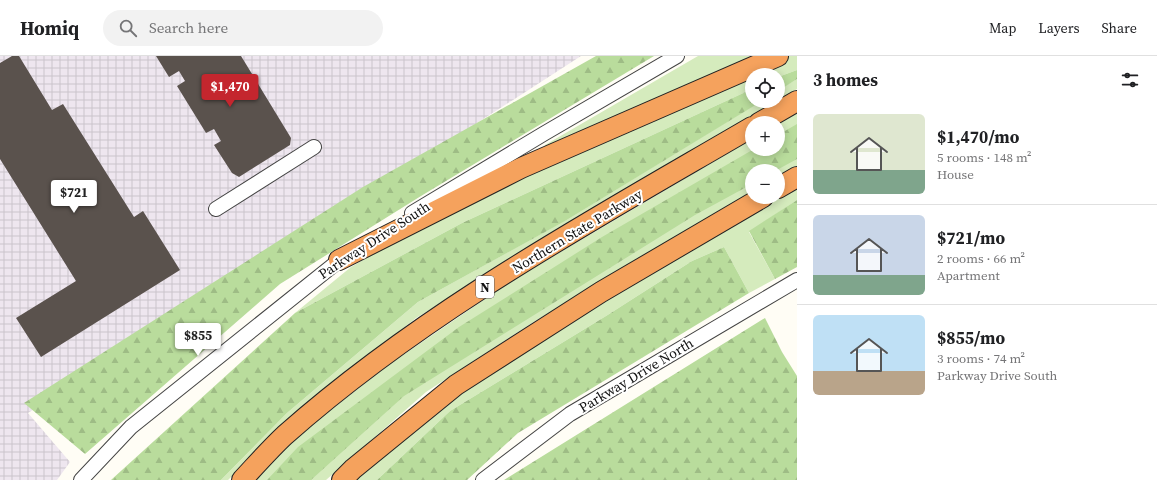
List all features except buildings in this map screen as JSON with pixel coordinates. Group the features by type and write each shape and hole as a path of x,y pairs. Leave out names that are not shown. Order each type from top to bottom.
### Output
{"highway":[{"path":"339,260 521,168 778,56"},
{"path":"771,116 797,101"},
{"name":"Northern State Parkway","path":"242,480 284,436 381,357 532,255 745,131"},
{"path":"785,184 797,177"},
{"path":"342,480 353,469 456,385 601,292 751,204"}],"street":[{"name":"Parkway Drive South","path":"81,480 131,427 339,260 545,133 678,56"},
{"path":"216,209 314,147"},
{"name":"Parkway Drive North","path":"483,480 570,414 797,280"}],"shaded area":[{"path":"0,56 581,56 28,413 70,462 57,480 0,480"}],"green space":[{"path":"596,56 654,56 421,196 280,284 85,454 24,403 363,187"},
{"path":"698,56 761,56 543,149 545,145"},
{"path":"787,56 797,56 797,70 785,74 785,68 760,68"},
{"path":"797,70 797,79 785,87 785,74"},
{"path":"745,75 745,92 462,223 295,313 351,267 479,193"},
{"path":"797,79 797,89 785,97 785,86"},
{"path":"745,92 745,108 751,108 565,221 418,302 287,413 221,480 111,480 295,313 462,223"},
{"path":"750,108 765,108 751,116 745,116 745,120 629,188 416,318 295,415 228,480 221,480 287,413 418,302 568,219"},
{"path":"797,113 797,166 785,174 785,164 745,164 745,197 535,321 426,392 326,480 254,480 290,442 387,366 510,282 745,143 745,156 785,156 785,120"},
{"path":"797,124 797,159 785,166 785,164 745,164 745,188 695,215 404,396 311,480 267,480 298,447 459,327 602,237 745,154 745,156 785,156 785,131"},
{"path":"797,187 797,200 749,232 775,279 749,293 724,247 692,261 606,316 450,411 377,480 351,480 420,421 571,318 768,204 785,204 785,194"},
{"path":"797,200 797,267 775,279 749,231"},
{"path":"724,247 749,293 518,433 467,480 377,480 450,411 606,316 692,261"},
{"path":"765,318 782,352 797,376 797,480 504,480"}]}
